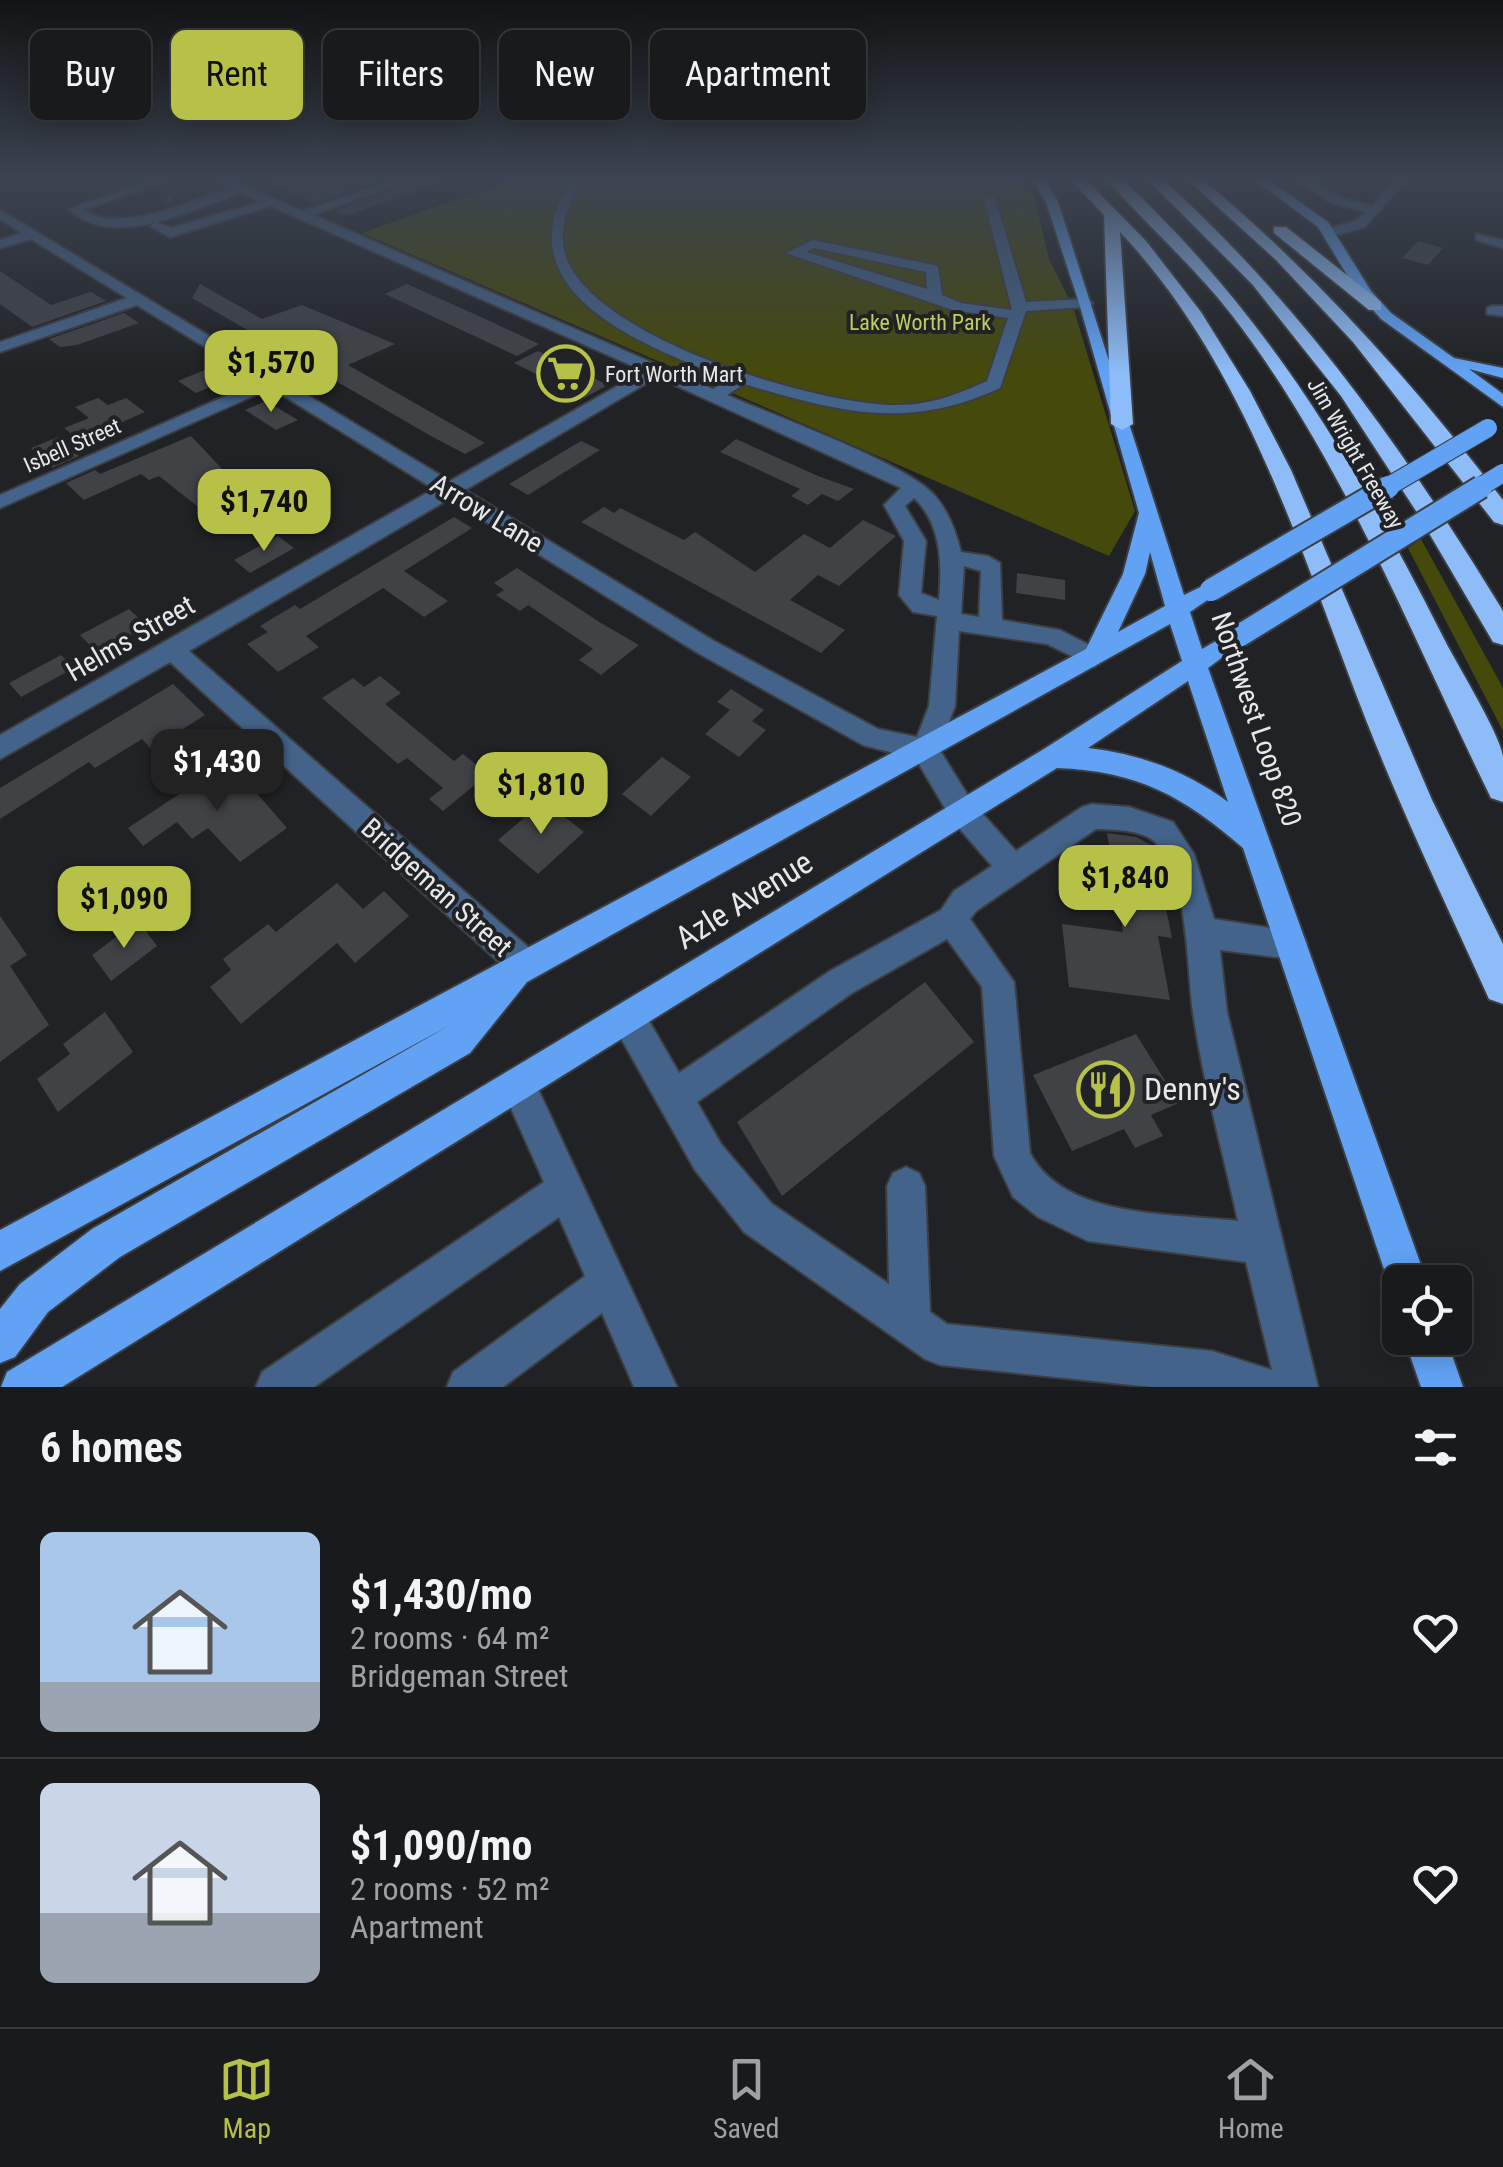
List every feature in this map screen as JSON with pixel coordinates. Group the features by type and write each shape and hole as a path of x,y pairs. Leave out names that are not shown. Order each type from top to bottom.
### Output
{"highway":[{"path":"1113,244 1122,424"},
{"path":"1135,244 1208,336 1261,425 1291,488 1415,800 1503,986"},
{"name":"Jim Wright Freeway","path":"1181,244 1258,336 1343,472 1503,788"},
{"name":"Jim Wright Freeway","path":"1222,244 1263,282 1304,330 1405,472 1503,635"},
{"path":"1270,244 1355,328 1414,397 1503,517"},
{"path":"1298,244 1375,306"}],"main road":[{"name":"Northwest Loop 820","path":"1066,244 1178,610 1400,1265"},
{"path":"1337,244 1375,306 1503,402"},
{"path":"1439,356 1503,374"},
{"name":"Azle Avenue","path":"0,1252 1094,658 1495,424"},
{"name":"Azle Avenue","path":"22,1387 629,1019 1503,473"},
{"path":"1094,658 1134,574 1148,511"},
{"path":"1053,757 1098,757 1158,773 1202,796 1256,841"},
{"path":"0,1342 34,1298 106,1243 458,1040 525,966"},
{"path":"1431,1355 1442,1387"}],"street":[{"name":"Arrow Lane","path":"50,244 706,648 872,738 924,750"},
{"path":"366,244 897,476 927,498 944,528 952,558 952,585 942,706 924,750 962,811 1013,869"},
{"path":"568,244 570,276 590,302 616,324 742,378 869,411 913,411 962,402 994,384 1019,311 1002,244"},
{"path":"934,298 933,269 813,244 798,249 791,260 958,307 1019,311 1086,303"},
{"path":"0,347 139,299"},
{"name":"Helms Street","path":"0,748 654,372"},
{"path":"712,397 742,378"},
{"name":"Isbell Street","path":"0,502 271,382"},
{"path":"913,488 894,505 915,541 910,595 922,606 950,616 1062,639 1094,658"},
{"path":"952,558 989,565 990,627"},
{"path":"952,585 992,591"},
{"name":"Bridgeman Street","path":"171,649 525,966"},
{"path":"674,1097 842,982 952,920 965,901 1092,816 1129,820 1163,831 1179,854 1204,933 1210,1012 1296,1387"},
{"path":"952,920 998,982 1012,1156 1026,1184 1051,1204 1088,1222 1262,1244"},
{"path":"1204,933 1292,944"},
{"path":"629,1019 708,1158 758,1218 940,1344 1212,1372 1260,1387"},
{"path":"519,1086 656,1387"},
{"path":"906,1186 910,1324"},
{"path":"277,1387 567,1189"},
{"path":"468,1387 610,1282"}],"green space":[{"name":"Lake Worth Park","path":"387,244 1045,244 1073,307 1135,511 1109,556"},
{"path":"1421,539 1503,688 1503,731 1408,548"}],"building":[{"path":"1415,244 1443,248 1428,265 1402,258"},
{"path":"0,271 51,305 91,292 106,301 32,327 0,304"},
{"path":"200,284 262,319 302,305 395,344 348,365 485,443 465,454 431,436 192,298"},
{"path":"407,284 539,344 517,356 385,294"},
{"path":"124,313 139,323 77,345 60,347 49,339"},
{"path":"538,351 608,385 584,398 514,363"},
{"path":"214,366 232,378 196,393 178,381"},
{"path":"98,398 108,405 126,398 145,412 80,441 64,428 89,418 75,407"},
{"path":"266,401 298,420 276,430 245,410"},
{"path":"191,436 224,471 204,480 222,493 197,506 159,476 149,480 141,474 84,500 66,483 95,470 100,474"},
{"path":"58,437 79,456 52,468 31,448"},
{"path":"736,439 854,489 838,501 822,494 808,505 791,496 800,489 720,452"},
{"path":"581,441 600,450 528,495 509,484"},
{"path":"604,507 614,513 620,508 684,540 695,532 755,572 804,534 830,548 863,520 896,536 839,586 818,575 790,600 845,630 821,653 581,522"},
{"path":"454,517 472,528 404,571 448,601 424,617 383,588 306,636 319,647 278,672 247,644 268,632 260,626 295,605 300,609"},
{"path":"278,536 294,548 250,573 234,560"},
{"path":"517,568 639,645 601,675 579,660 593,649 528,605 520,611 496,595 504,590 494,583"},
{"path":"1017,573 1065,580 1065,600 1016,593"},
{"path":"129,609 147,626 97,653 80,635"},
{"path":"61,655 74,668 21,697 9,683"},
{"path":"380,676 401,693 385,704 454,761 463,754 488,774 443,811 429,799 443,788 407,758 398,764 322,698 353,678 364,687"},
{"path":"173,684 205,715 151,749 142,739 95,768 89,762 0,819 0,788"},
{"path":"731,689 764,710 752,721 766,730 739,757 705,734 730,710 717,702"},
{"path":"662,757 691,777 651,816 622,794"},
{"path":"229,761 287,828 240,862 208,828 192,839 177,822 143,846 128,828"},
{"path":"544,801 584,832 538,874 498,840"},
{"path":"1107,833 1136,837 1153,846 1172,938 1158,936 1170,1000 1069,987 1062,924 1123,932"},
{"path":"337,883 363,909 384,891 409,916 355,963 337,943 241,1024 210,987 231,970 223,959 268,924 276,932"},
{"path":"0,916 27,955 10,966 49,1025 0,1062"},
{"path":"138,921 157,946 111,981 92,955"},
{"path":"925,982 974,1042 782,1196 737,1122"},
{"path":"105,1012 133,1052 58,1112 37,1079 70,1054 63,1044"},
{"name":"Denny's","path":"1136,1034 1179,1103 1151,1115 1163,1136 1135,1148 1124,1129 1072,1151 1033,1075"}],"place":[{"name":"Fort Worth Mart","path":"566,374"},
{"name":"Denny's","path":"1105,1089"}]}
